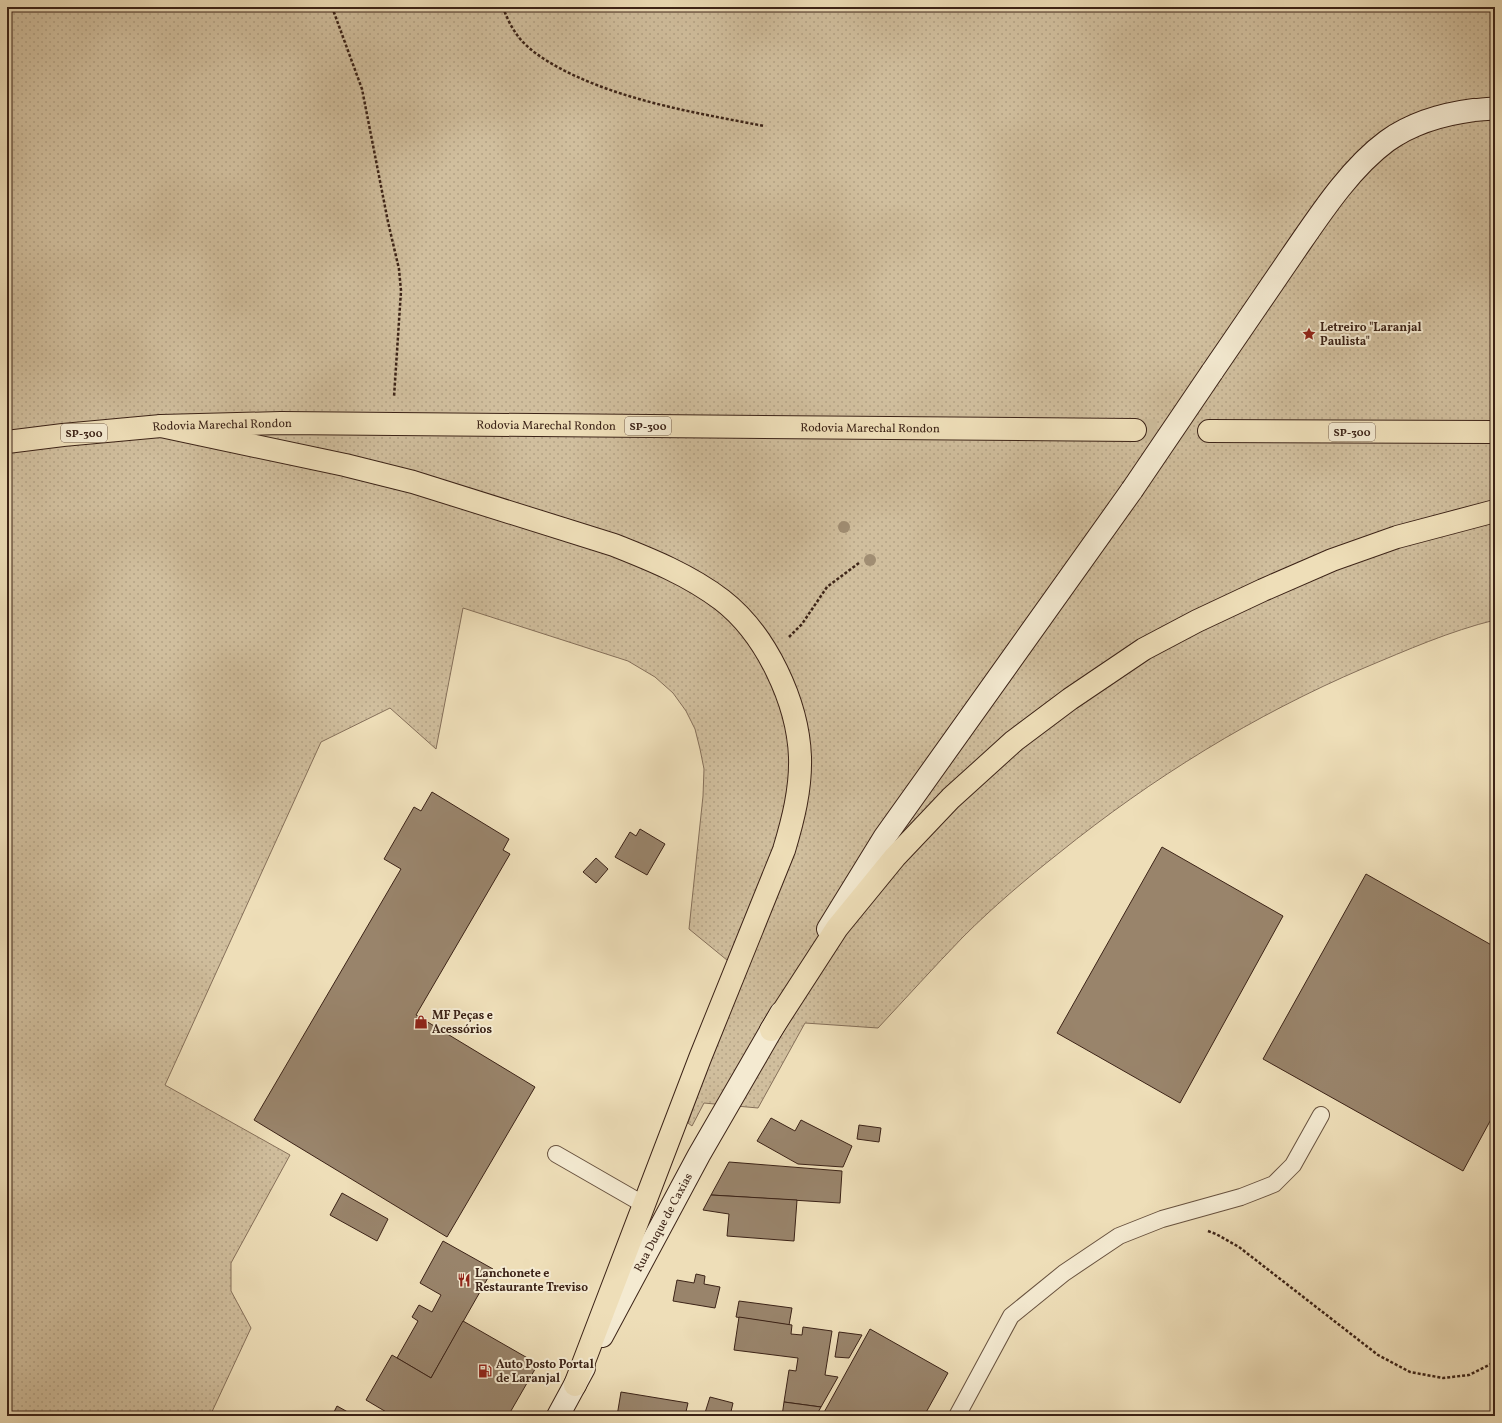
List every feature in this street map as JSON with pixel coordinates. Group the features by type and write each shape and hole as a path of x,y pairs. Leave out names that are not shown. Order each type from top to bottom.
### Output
{"main road":[{"name":"Rua Duque de Caxias","path":"558,1416 699,1156 809,960 884,838 1132,490 1308,231 1338,191 1361,164 1387,141 1412,126 1428,120 1458,112 1495,109"},
{"name":"Rodovia Marechal Rondon","path":"7,442 161,426 281,423 1135,430"},
{"path":"161,426 345,465 413,482 614,545 678,571 723,601 747,626 769,656 790,704 796,728 800,757 798,788 794,815 784,850 710,1032 575,1385"},
{"name":"SP-300","path":"1209,431 1495,432"},
{"path":"771,1030 837,928 895,857 951,798 1014,741 1070,699 1144,649 1263,590 1332,560 1397,537 1495,511"}],"lane":[{"path":"956,1416 1011,1316 1064,1273 1119,1236 1162,1219 1241,1198 1274,1184 1293,1165 1320,1116"},
{"path":"556,1154 644,1204"}],"path":[{"path":"332,7 362,89 399,270 401,291 393,424"},
{"path":"503,7 507,20 521,41 531,50 552,64 583,80 622,94 681,110 764,126"},
{"path":"769,656 802,624 826,587 859,563"},
{"path":"1202,1229 1216,1234 1239,1247 1378,1355 1410,1372 1443,1378 1468,1376 1491,1364"}],"shaded area":[{"path":"7,7 1495,7 1495,620 1445,635 1323,686 1244,727 1205,750 1130,799 1094,825 1022,883 963,937 878,1028 805,1023 758,1108 704,1103 692,1126 688,1123 707,1067 744,974 689,929 703,796 704,769 695,729 686,711 673,693 655,677 628,661 463,608 436,749 390,708 321,742 165,1085 290,1155 231,1263 231,1291 251,1328 210,1416 7,1416"}],"building":[{"path":"432,792 509,839 503,850 510,854 416,1015 535,1087 447,1237 254,1120 401,869 384,859 414,807 421,811"},
{"path":"640,829 665,844 647,875 615,857 630,832 636,836"},
{"path":"1162,847 1283,916 1180,1103 1057,1033"},
{"path":"596,858 608,869 596,883 583,872"},
{"path":"1366,874 1495,947 1495,1112 1463,1171 1263,1059"},
{"path":"771,1118 795,1131 801,1120 852,1146 843,1167 798,1164 757,1141"},
{"path":"859,1125 881,1128 879,1142 857,1139"},
{"path":"729,1162 842,1171 840,1203 711,1195"},
{"path":"342,1193 388,1219 377,1241 330,1215"},
{"path":"711,1195 797,1200 794,1241 727,1236 729,1214 703,1210"},
{"path":"443,1241 493,1269 431,1378 397,1358 418,1321 412,1317 419,1305 432,1312 441,1295 420,1283"},
{"path":"696,1274 705,1276 704,1284 720,1287 715,1308 673,1301 677,1280 694,1283"},
{"path":"739,1301 792,1308 789,1325 736,1317"},
{"path":"739,1317 792,1325 791,1334 802,1335 803,1327 832,1331 825,1375 838,1377 821,1407 784,1402 789,1370 796,1371 798,1358 734,1350"},
{"name":"Auto Posto Portal de Laranjal","path":"463,1321 538,1364 508,1416 393,1416 366,1400 392,1355 431,1378"},
{"path":"870,1329 948,1373 924,1416 822,1416"},
{"path":"839,1332 862,1335 849,1358 835,1357"},
{"path":"621,1392 688,1403 685,1416 617,1416"},
{"path":"710,1397 733,1403 730,1416 704,1416"},
{"path":"784,1402 821,1407 816,1416 782,1416"},
{"path":"337,1406 355,1416 332,1416"}],"tunnel":[{"path":"1135,430 1209,431"}],"place":[{"name":"Letreiro \"Laranjal Paulista\"","path":"1309,334"},
{"name":"MF Peças e Acessórios","path":"421,1022"},
{"name":"Lanchonete e Restaurante Treviso","path":"464,1280"},
{"name":"Auto Posto Portal de Laranjal","path":"485,1371"}]}
